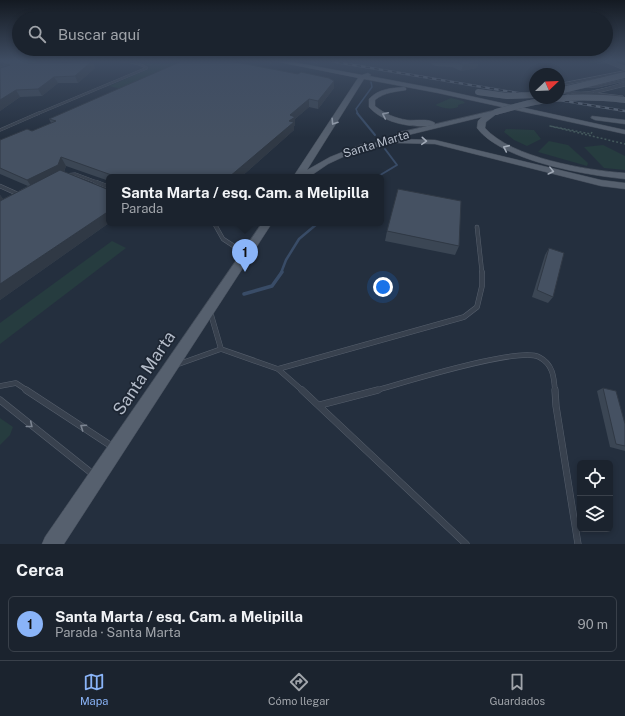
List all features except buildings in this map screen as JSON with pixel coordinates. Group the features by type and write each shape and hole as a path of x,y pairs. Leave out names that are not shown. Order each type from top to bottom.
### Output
{"main road":[{"path":"300,174 356,86"},
{"path":"413,86 568,117 625,125"},
{"path":"433,86 568,117 625,132"},
{"path":"565,89 577,86"},
{"path":"438,91 414,89 390,90 377,95 372,99 371,103 373,108 381,114 397,120 420,123 450,121"},
{"path":"470,90 507,96 529,96"},
{"path":"493,111 561,98 593,97 625,100"},
{"path":"529,98 493,111 482,121 480,126 482,131 502,146 521,154 588,171 625,176"},
{"name":"Santa Marta","path":"430,128 450,121 493,111"},
{"name":"Santa Marta","path":"307,174 321,164 358,148 493,111"},
{"path":"568,117 587,117 625,125"},
{"path":"568,117 625,137"},
{"path":"358,148 398,140 435,142 580,178 625,186"},
{"name":"Santa Marta","path":"52,544 265,226"}],"street":[{"path":"588,94 614,86"},
{"path":"565,93 625,100"},
{"path":"581,95 601,94 625,100"}],"lane":[{"path":"0,130 103,86"},
{"path":"563,86 560,88 567,92 580,94 611,86"},
{"path":"577,86 600,86"},
{"path":"61,177 67,174 75,174 106,186"},
{"path":"0,186 24,197 18,200"},
{"path":"215,226 220,237 228,245 246,254"},
{"path":"278,370 464,317 477,307 482,286 482,263 477,227"},
{"path":"210,309 221,350"},
{"path":"170,367 221,350 278,370 320,405 466,544"},
{"path":"320,405 500,357 528,354 538,356 546,361 552,369 554,377 556,406 578,544"},
{"path":"0,386 16,383 115,449"},
{"path":"0,400 97,477"}],"path":[{"path":"593,126 591,134 550,126 625,144"}],"green space":[{"path":"111,86 127,86 121,89"},
{"path":"451,98 463,101 465,103 458,105 458,107 452,108 443,108 435,105"},
{"path":"506,129 534,130 541,139 527,146 514,140 504,132"},
{"path":"549,141 568,145 588,163 587,166 538,152"},
{"path":"603,145 625,156 625,170 604,168 584,147"},
{"path":"112,241 126,248 0,344 0,323"},
{"path":"0,418 13,427 10,435 0,445"}],"waterway":[{"path":"358,114 356,109 372,86"},
{"path":"357,113 375,135"},
{"path":"382,174 397,165 385,149"},
{"path":"281,273 286,260 299,239 314,226"},
{"path":"244,294 272,286 282,272"}],"railway":[{"path":"479,86 529,95"},
{"path":"565,101 625,111"}],"place":[{"name":"Santa Marta / esq. Cam. a Melipilla","path":"245,272"}]}
